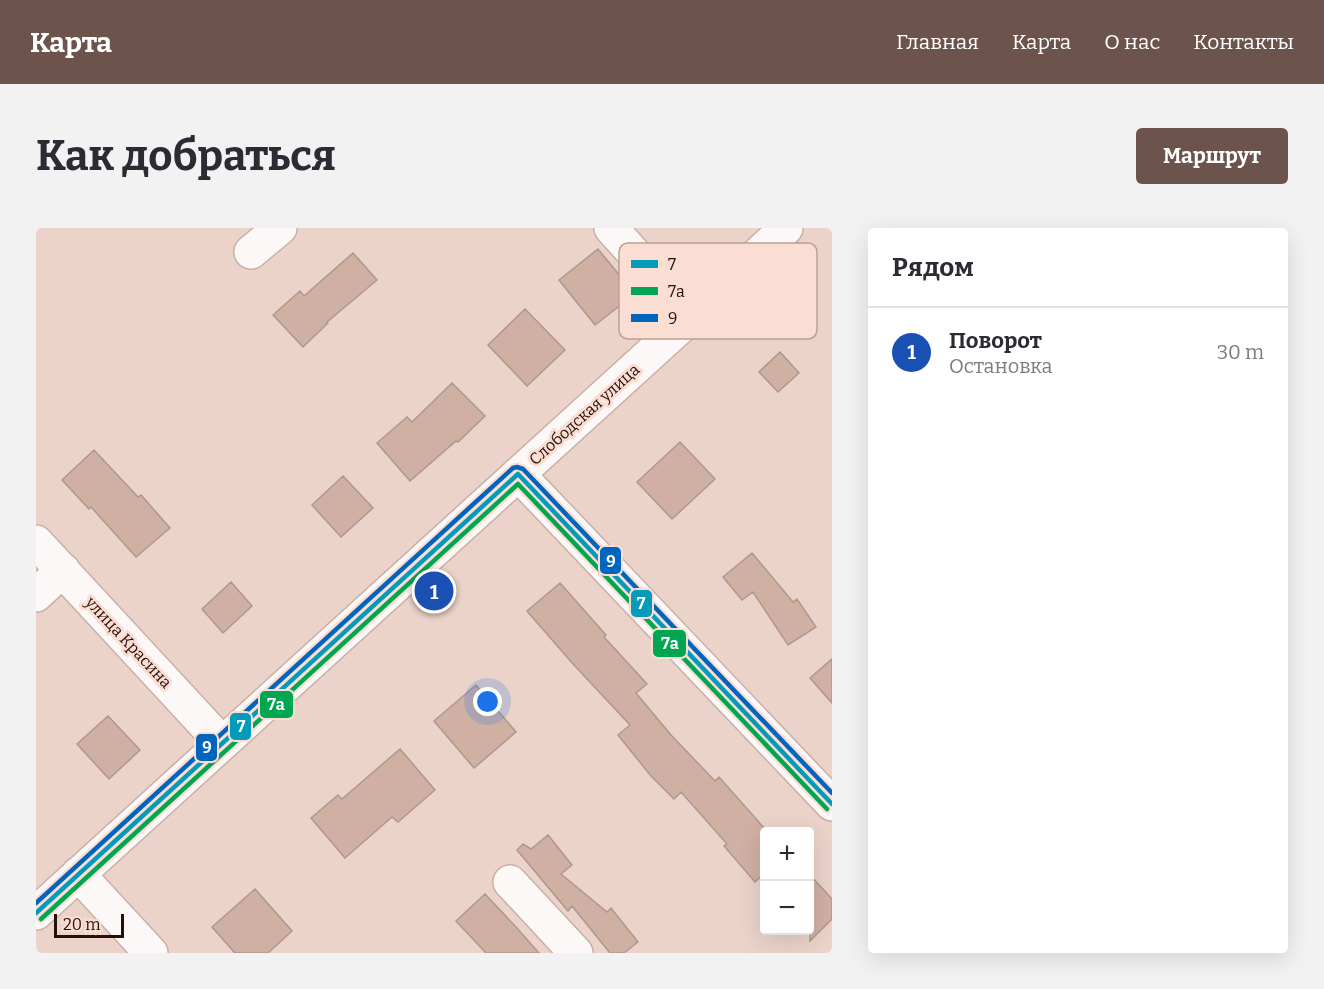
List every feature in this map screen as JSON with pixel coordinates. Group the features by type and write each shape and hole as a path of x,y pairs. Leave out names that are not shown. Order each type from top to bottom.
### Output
{"street":[{"path":"251,252 280,228"},
{"path":"611,228 624,243"},
{"name":"Слободская улица","path":"770,243 786,228"},
{"name":"Слободская улица","path":"36,913 667,339"},
{"path":"518,474 832,804"},
{"name":"улица Красина","path":"36,542 222,742"},
{"path":"36,595 63,570"},
{"path":"78,874 151,953"},
{"path":"510,882 576,953"}],"building":[{"path":"598,249 619,275 619,306 595,325 559,280"},
{"path":"353,253 377,280 327,322 303,347 273,315 300,291 304,296"},
{"path":"525,309 565,350 527,386 488,345"},
{"path":"780,352 799,373 778,392 759,372"},
{"path":"452,383 485,416 458,442 456,441 410,481 377,443 407,417 412,422"},
{"path":"680,442 715,479 672,519 637,482"},
{"path":"94,450 138,497 141,495 170,528 136,557 91,507 89,509 62,480"},
{"path":"343,476 373,508 341,537 312,505"},
{"path":"752,553 793,602 797,599 816,627 788,645 753,592 742,600 723,577"},
{"path":"231,582 252,606 223,633 202,609"},
{"path":"560,583 606,635 604,637 647,684 636,693 671,735 715,781 719,777 763,827 760,827 760,878 755,882 724,846 727,844 681,792 674,799 651,776 618,735 630,725 527,611"},
{"path":"832,659 832,703 810,678"},
{"path":"476,685 516,732 474,768 434,721"},
{"path":"108,716 140,750 109,779 77,744"},
{"path":"400,749 435,790 398,822 392,817 345,858 311,818 338,795 342,799"},
{"path":"548,835 572,865 561,874 607,912 611,908 638,942 624,953 610,953 572,906 568,911 517,850 523,844 531,849"},
{"path":"814,879 832,899 832,919 810,941 810,935 814,935"},
{"path":"255,889 292,931 268,953 235,953 212,927"},
{"path":"485,894 539,953 486,953 456,921"}],"transit line":[{"name":"9","path":"36,903 513,468 517,467 523,469 832,793"},
{"name":"7","path":"36,913 518,474 832,804"},
{"name":"7а","path":"41,919 518,484 827,809"}],"place":[{"name":"Поворот","path":"434,591"}]}
